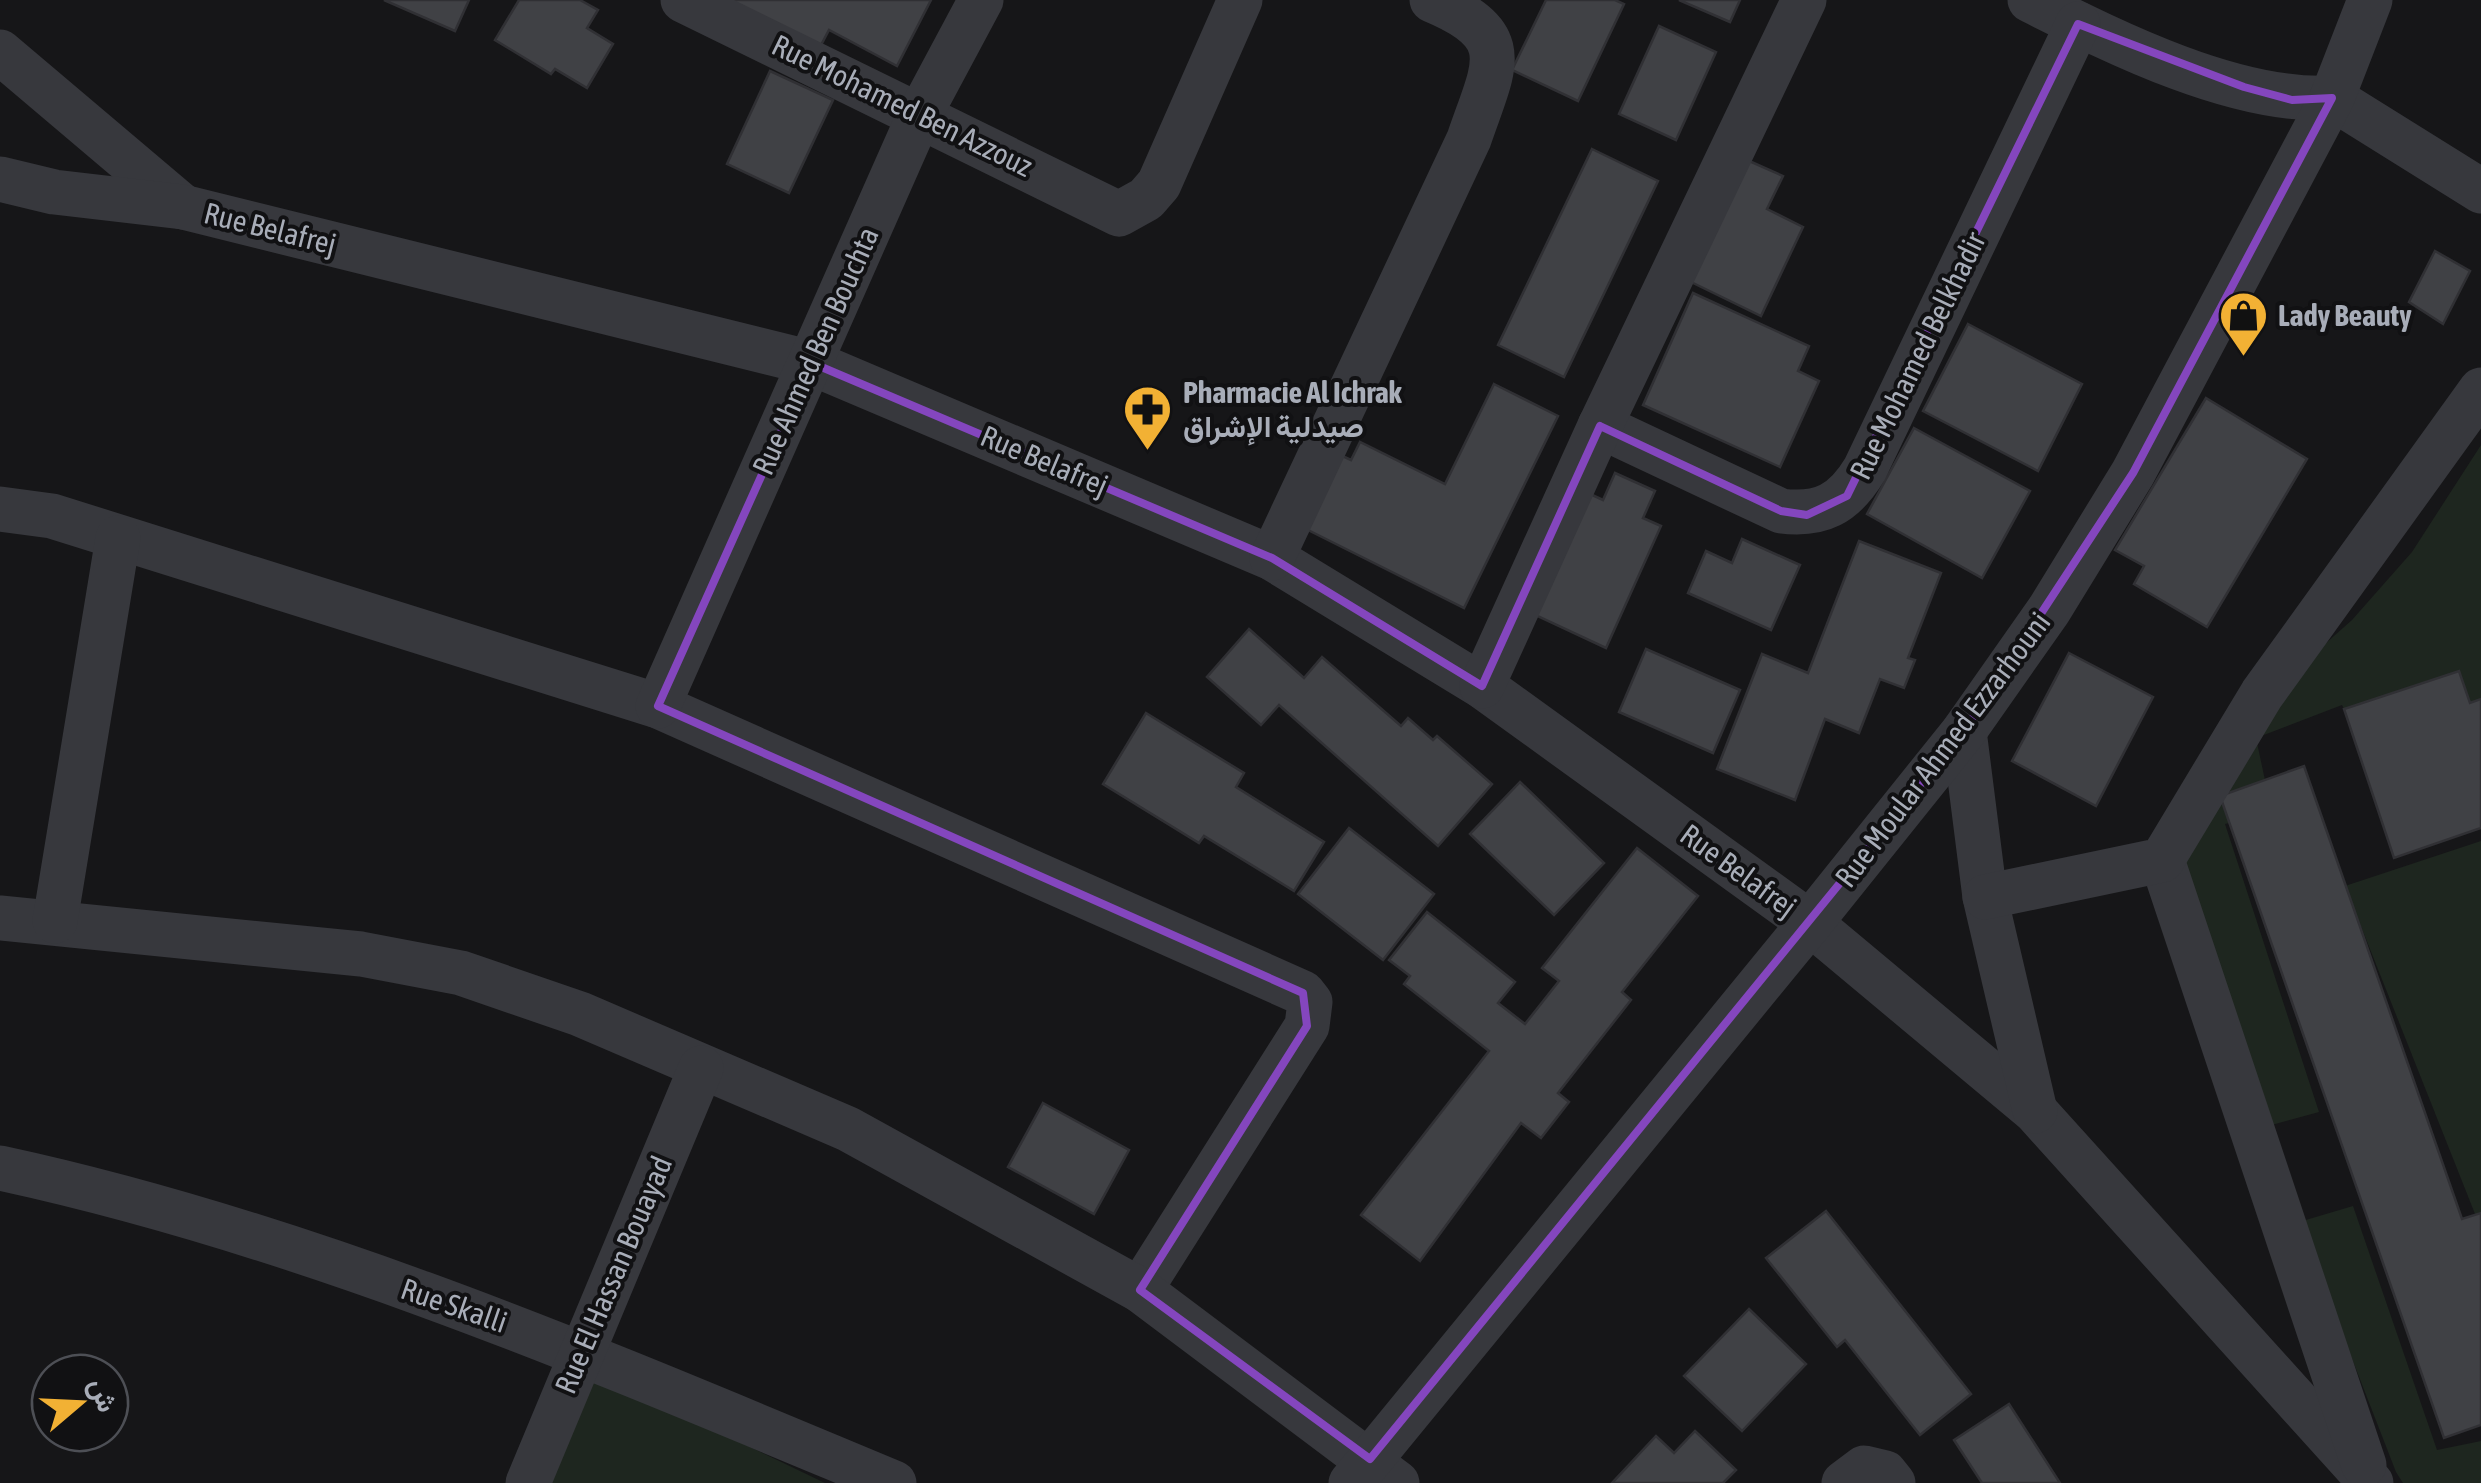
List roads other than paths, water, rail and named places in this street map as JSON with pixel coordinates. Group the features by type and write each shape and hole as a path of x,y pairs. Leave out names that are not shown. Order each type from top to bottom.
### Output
{"street":[{"name":"Rue Ahmed Ben Bouchta","path":"658,706 920,114 981,0"},
{"name":"Rue Mohamed Ben Azzouz","path":"692,2 1120,214 1146,199 1159,184 1240,0"},
{"path":"1272,558 1469,139 1491,74 1492,46 1476,20 1432,0"},
{"path":"1482,686 1600,426 1804,0"},
{"path":"2030,0 2078,24 2244,87 2292,100 2332,98 2481,192"},
{"name":"Rue Moular Ahmed Ezzarhouni","path":"1373,1475 1964,731 2049,610 2133,472 2332,98 2370,0"},
{"name":"Rue Mohamed Belkhadir","path":"1600,426 1781,511 1807,514 1830,508 1847,496 1866,470 2078,24"},
{"name":"Rue Belafrej","path":"0,52 183,207"},
{"name":"Rue Belafrej","path":"0,179 54,192 183,207 812,363 1272,558 1482,686 1810,924 2035,1111 2370,1481"},
{"path":"1985,897 2162,860 2262,694 2481,390"},
{"path":"0,508 52,516 658,706 1303,992 1310,1002 1306,1026 1140,1290"},
{"path":"55,921 118,538"},
{"path":"1964,731 1985,897 2035,1111"},
{"path":"2162,860 2370,1481"},
{"path":"0,918 361,954 461,973 580,1014 848,1128 1140,1290 1373,1475"},
{"name":"Rue El Hassan Bouayad","path":"528,1483 701,1068"},
{"name":"Rue Skalli","path":"0,1168 259,1240 524,1329 894,1483"},
{"path":"2288,1392 2328,1360"},
{"path":"1844,1483 1864,1468 1884,1473 1893,1483"}],"place":[{"name":"Lady Beauty","path":"2243,358"},
{"name":"Pharmacie Al Ichrak صيدلية الإشراق","path":"1148,452"}]}
